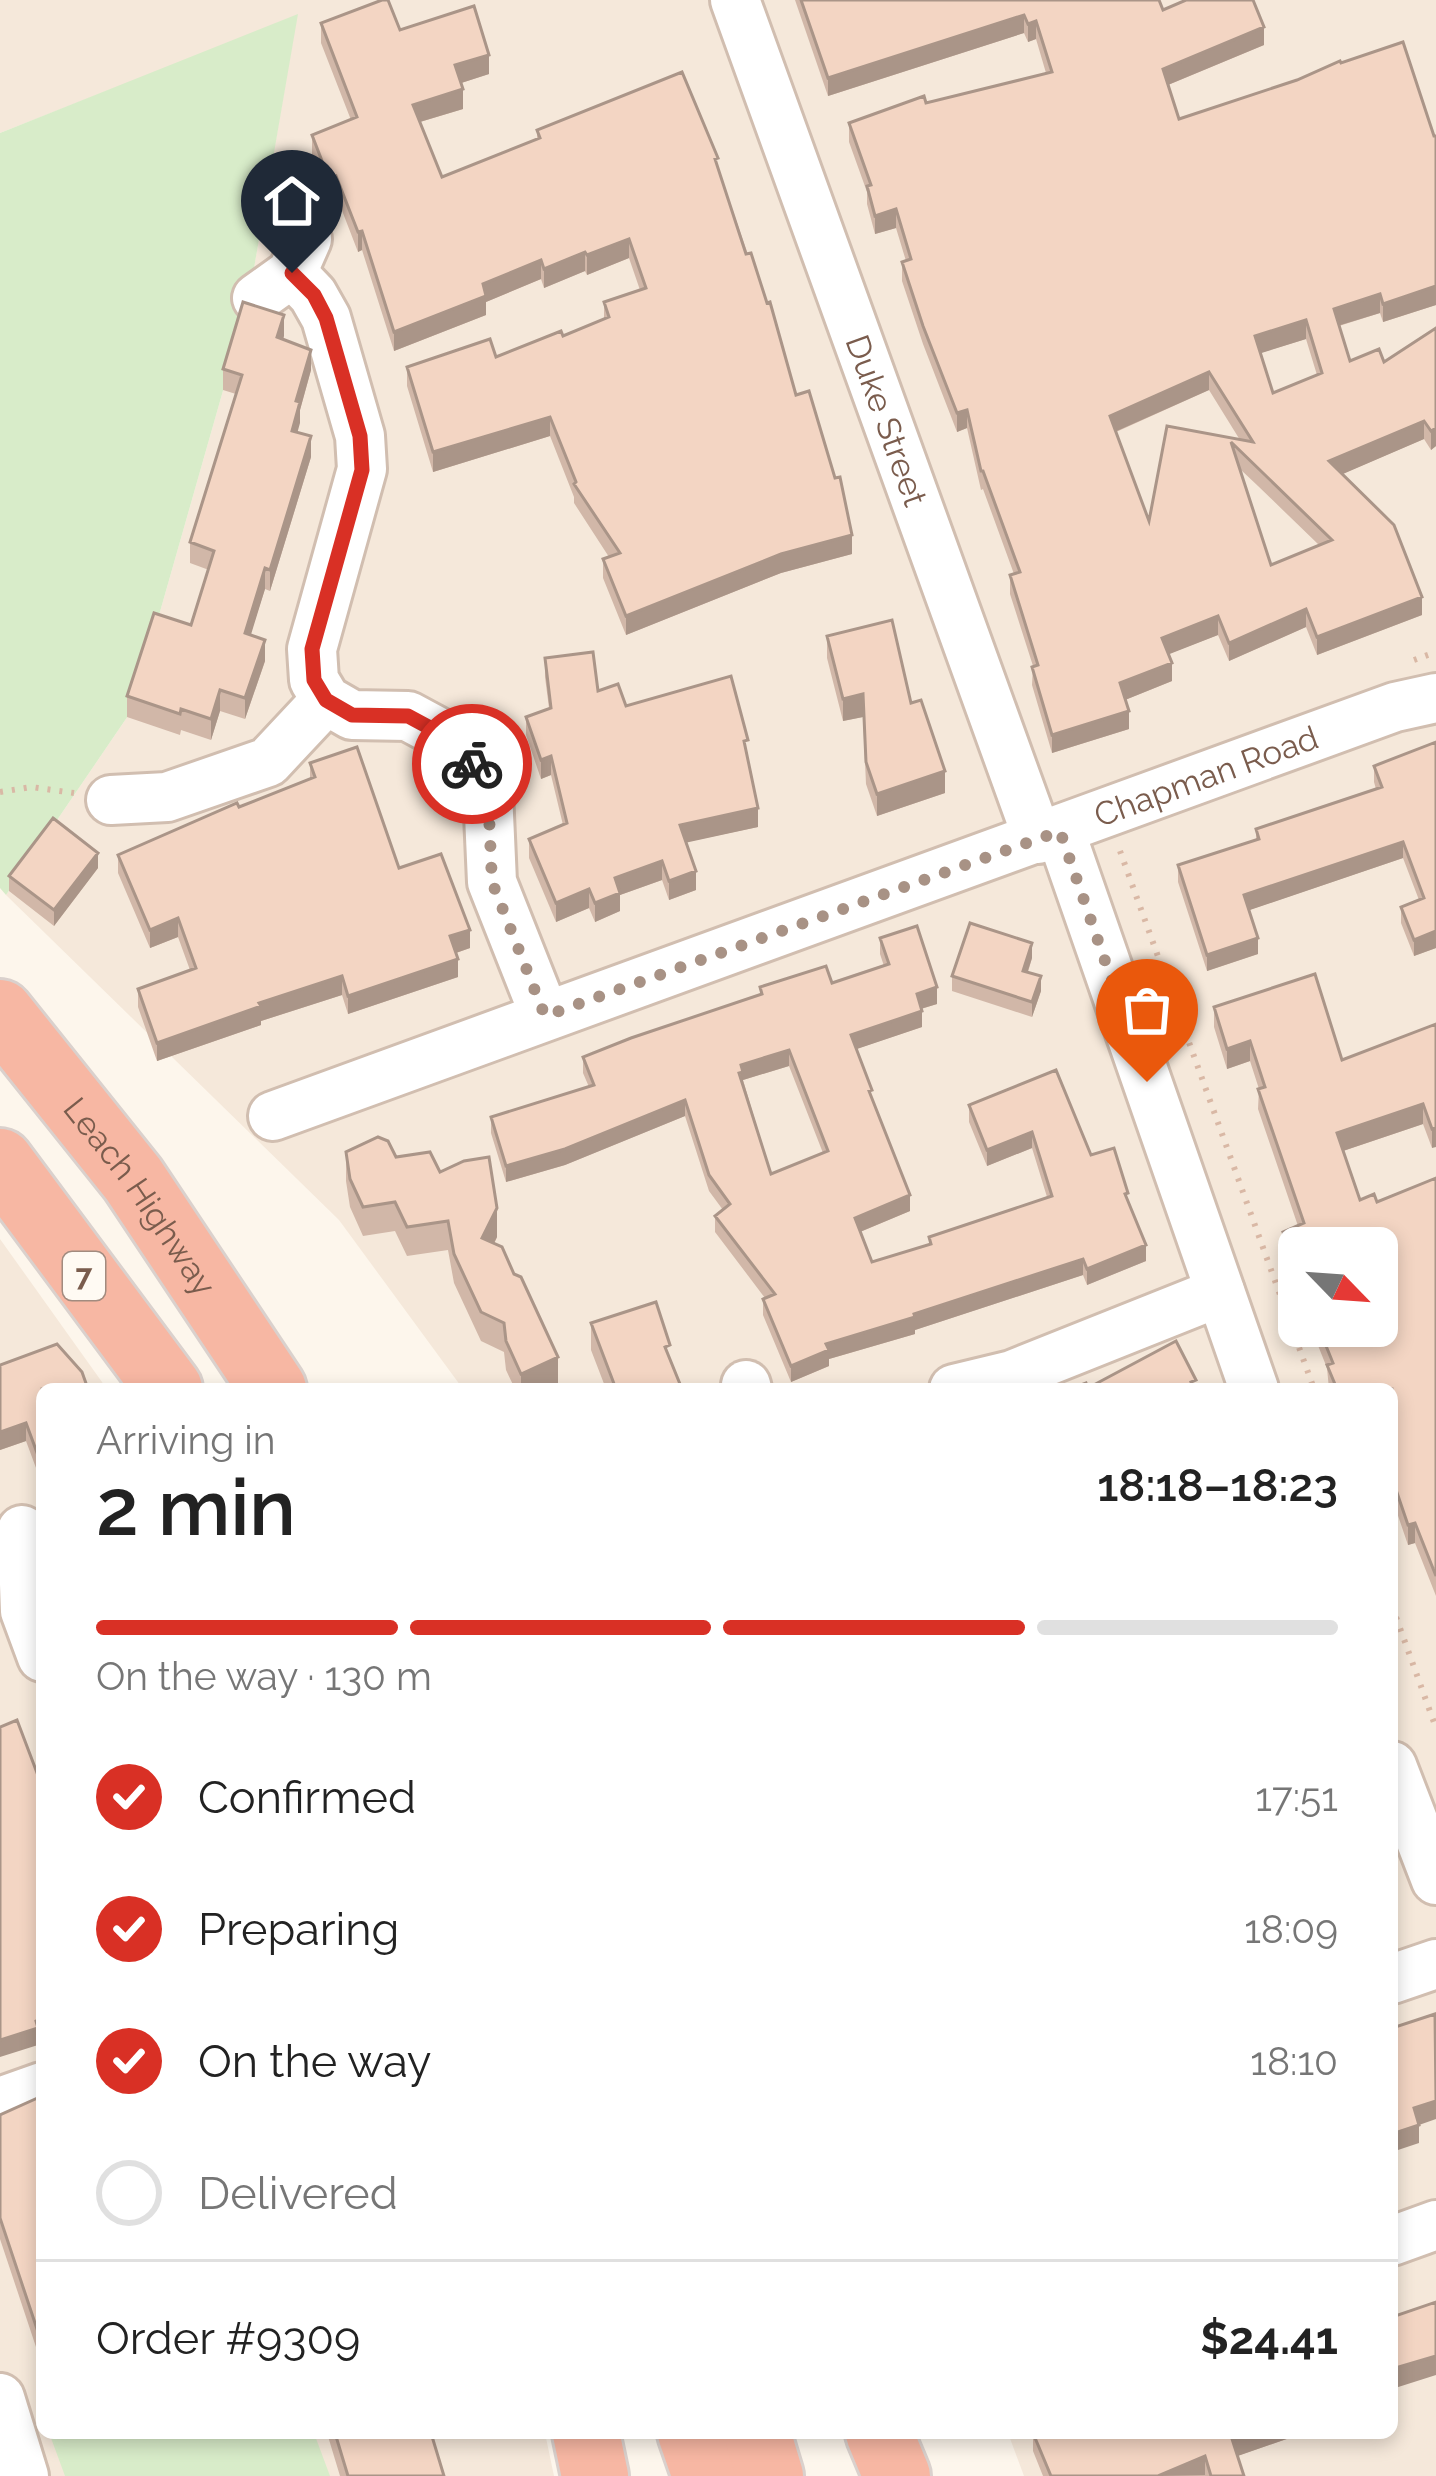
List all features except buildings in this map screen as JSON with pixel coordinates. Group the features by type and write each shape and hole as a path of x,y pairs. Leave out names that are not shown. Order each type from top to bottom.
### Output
{"highway":[{"name":"Leach Highway","path":"0,1013 133,1179 269,1383"},
{"name":"7","path":"0,1162 165,1383"},
{"path":"133,1179 288,1383"},
{"path":"587,2439 595,2476"},
{"path":"693,2439 706,2476"},
{"path":"759,2439 770,2476"},
{"path":"882,2439 897,2476"}],"street":[{"name":"Duke Street","path":"735,0 1252,1383"},
{"path":"285,270 314,295 326,318 360,436 362,470 312,649 314,680 326,700 352,715 408,716 460,744 488,792 492,882 545,1016"},
{"name":"Chapman Road","path":"273,1116 1422,696"},
{"path":"101,800 167,797 268,762 326,700"},
{"path":"979,1383 1012,1375 1220,1292"},
{"path":"22,1530 25,1611 36,1641"},
{"path":"1398,1782 1436,1880"},
{"path":"1398,1977 1436,1964"},
{"path":"0,2102 36,2088"},
{"path":"1398,2239 1436,2225"},
{"path":"0,2398 14,2470"}],"path":[{"path":"0,792 31,787 101,800"},
{"path":"1106,814 1312,1383"},
{"path":"1398,1623 1436,1728"}],"shaded area":[{"path":"0,0 1436,0 1436,2476 1024,2476 1010,2439 1398,2439 1398,1383 459,1383 339,1220 6,895 132,710 248,303 297,16 0,133"},
{"path":"0,1239 103,1383 36,1383 36,2439 546,2439 554,2476 0,2476"}],"green space":[{"path":"298,14 248,303 132,710 6,895 0,888 0,133"},
{"path":"51,2439 316,2439 330,2476 65,2476"}],"way so far":[{"path":"472,764 488,792 492,882 545,1016 1060,831 1147,1082"}],"route":[{"path":"292,273 314,295 326,318 360,436 362,470 312,649 314,680 326,700 352,715 408,716 460,744 472,764"}]}
